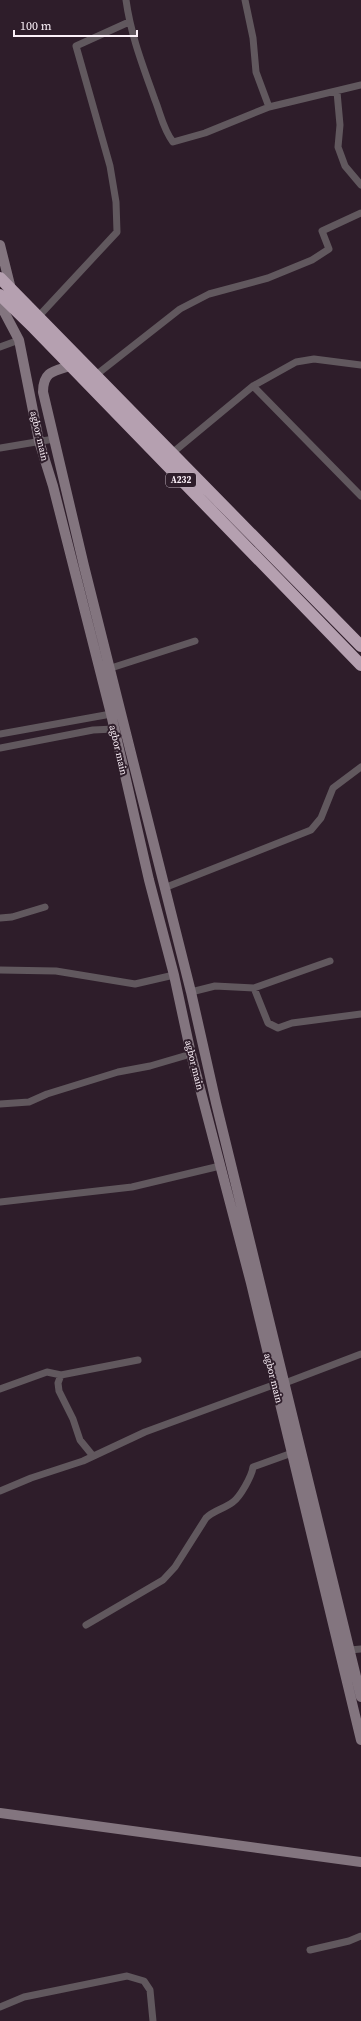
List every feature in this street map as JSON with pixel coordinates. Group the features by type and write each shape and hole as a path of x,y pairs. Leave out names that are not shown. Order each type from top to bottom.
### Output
{"highway":[{"name":"A232","path":"0,278 5,292 34,328 361,664"},
{"name":"A232","path":"5,292 38,317 361,646"}],"main road":[{"path":"0,245 5,292"},
{"name":"agbor main","path":"0,304 19,340 30,388 39,441 53,486 111,714 149,880 174,975 191,1054 251,1283 280,1384 361,1697"},
{"name":"agbor main","path":"70,366 49,374 44,380 43,392 84,566 111,668 164,888 191,992 280,1384 292,1453 361,1740"},
{"path":"0,1812 361,1862"}],"street":[{"path":"126,0 129,22 144,73 166,132 173,142 205,133 269,107 361,85"},
{"path":"245,0 253,38 256,72 269,107"},
{"path":"38,317 117,232 116,202 110,166 76,46 129,22"},
{"path":"336,92 340,125 338,147 345,166 361,185"},
{"path":"96,375 180,309 209,294 268,278 312,260 329,248 322,231 361,213"},
{"path":"0,347 19,340"},
{"path":"171,454 253,386 296,362 314,359 361,365"},
{"path":"253,386 361,496"},
{"path":"0,448 54,439"},
{"path":"111,668 195,641"},
{"path":"0,734 111,714"},
{"path":"0,748 93,730 114,728"},
{"path":"164,888 311,830 321,818 334,788 361,767"},
{"path":"0,918 12,917 45,907"},
{"path":"191,992 215,986 254,988 330,961"},
{"path":"0,970 56,971 135,984 174,975"},
{"path":"254,988 266,1020 268,1023 278,1028 292,1023 361,1014"},
{"path":"0,1104 28,1102 47,1094 118,1072 150,1066 191,1054"},
{"path":"0,1202 132,1187 220,1166"},
{"path":"0,1491 31,1478 93,1456 145,1432 361,1354"},
{"path":"0,1389 46,1372 61,1375 138,1360"},
{"path":"61,1375 58,1383 59,1391 73,1419 80,1440 93,1456"},
{"path":"86,1624 163,1580 175,1567 206,1518 213,1511 232,1503 237,1498 252,1475 253,1468 292,1453"},
{"path":"350,1650 361,1649"},
{"path":"310,1950 349,1941 361,1936"},
{"path":"0,2007 24,1997 127,1976 144,1981 150,1990 153,2021"}]}
